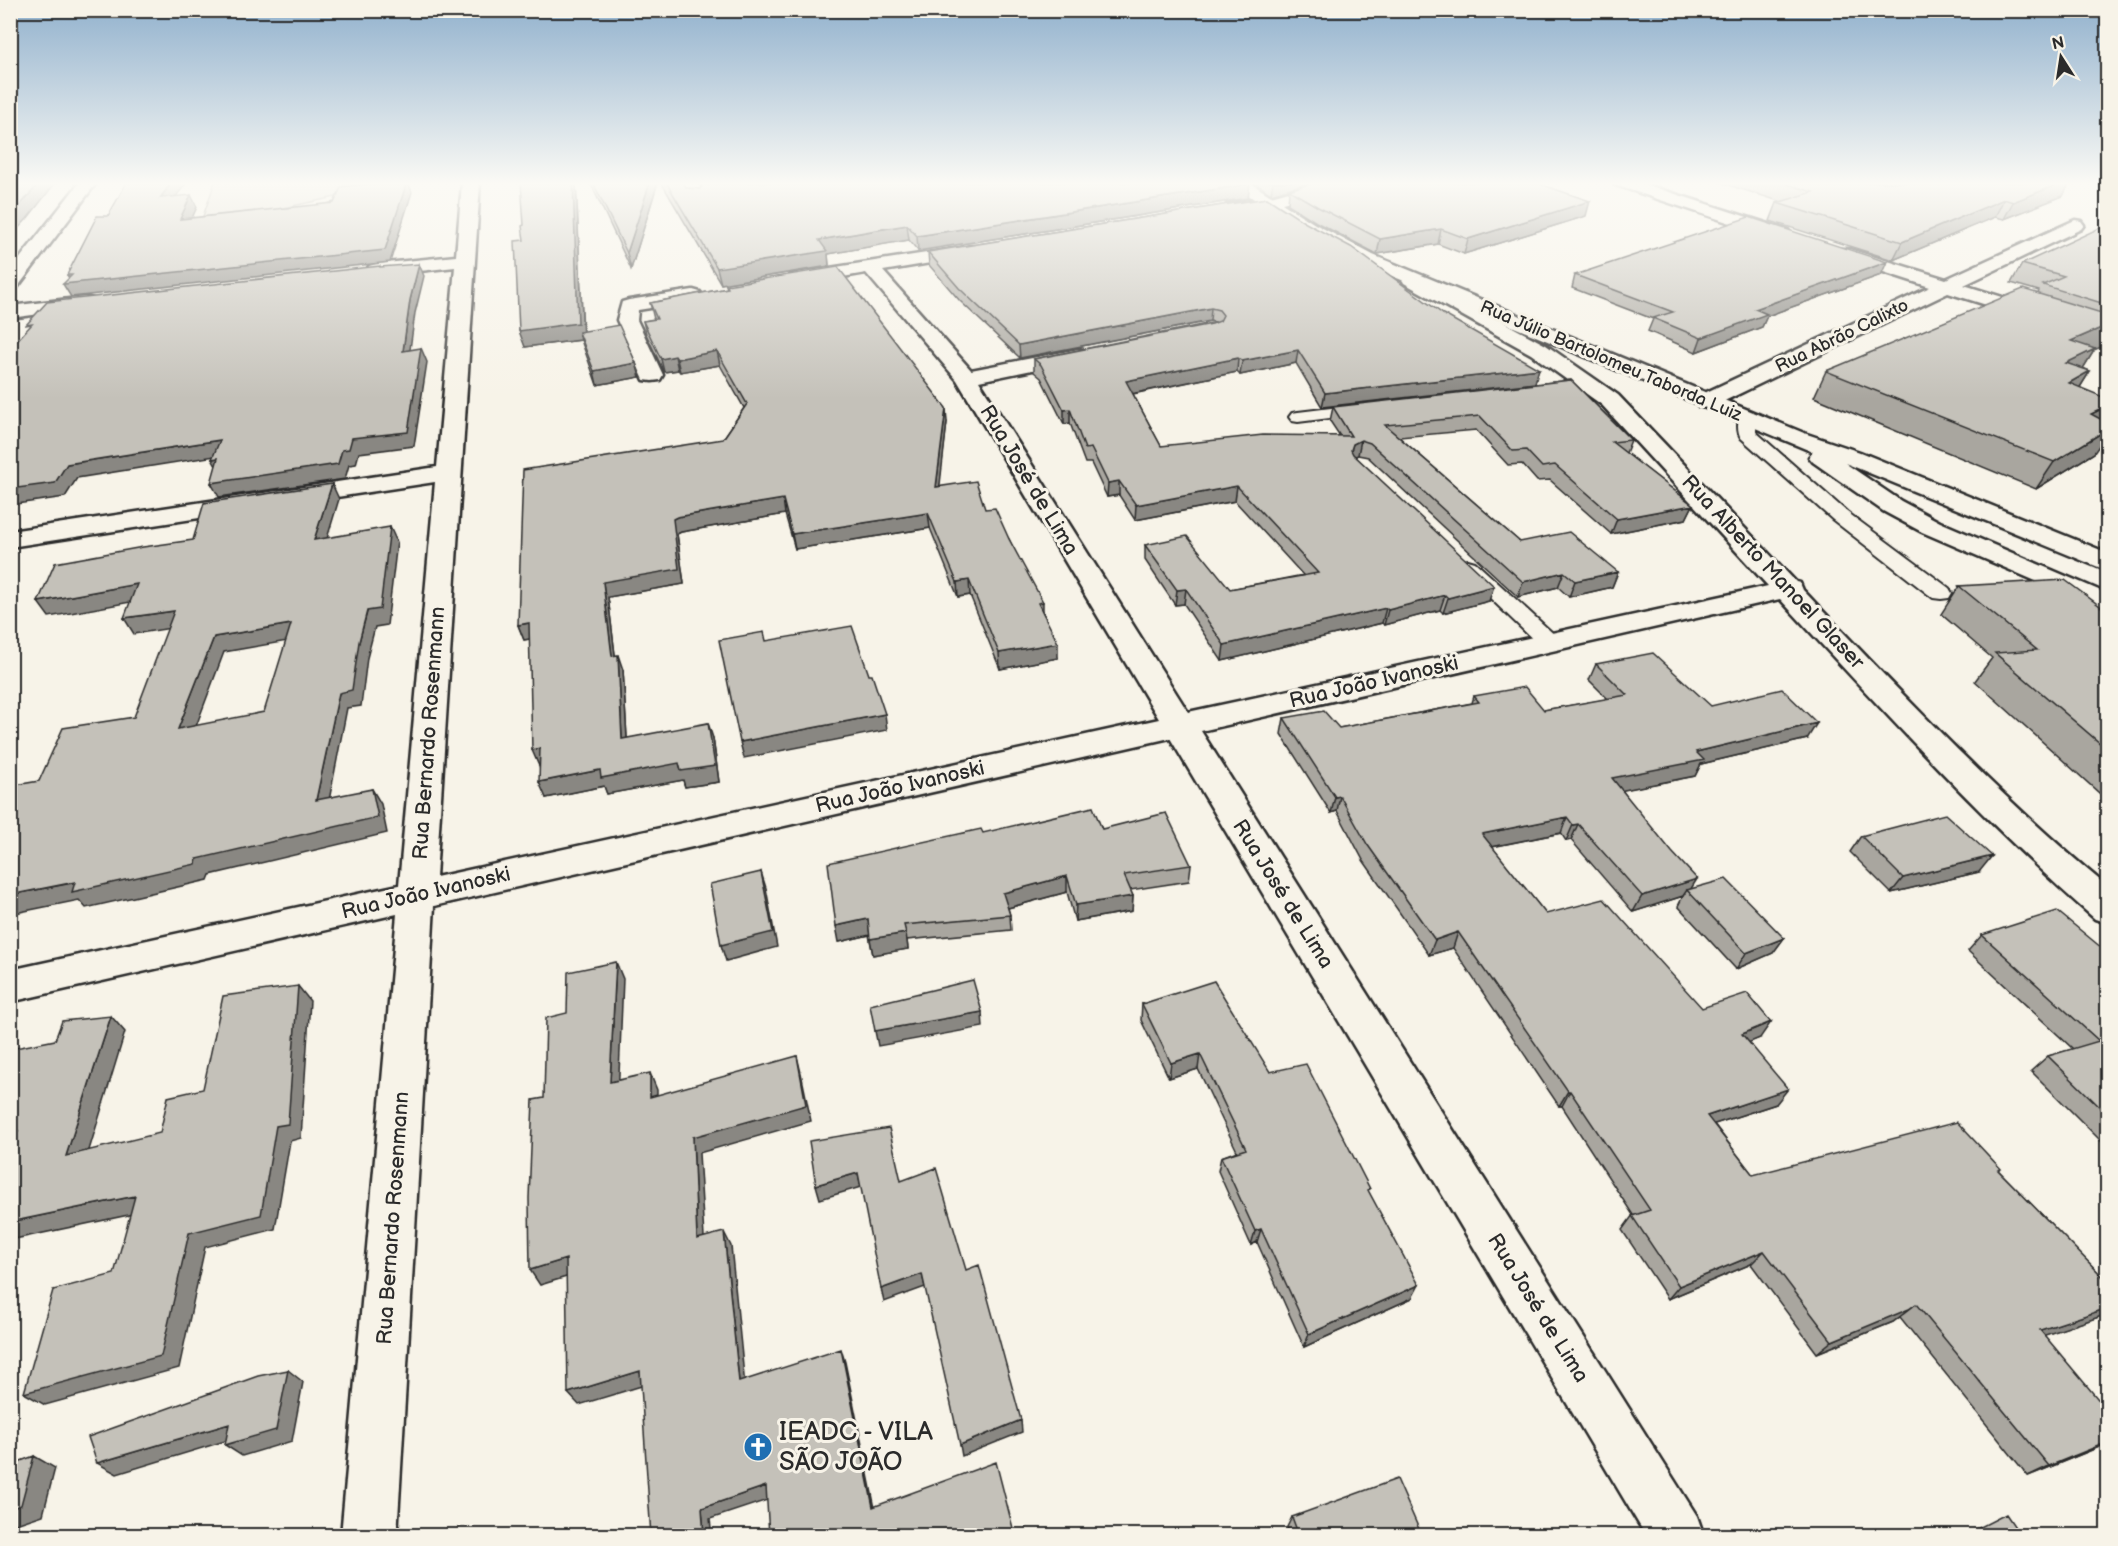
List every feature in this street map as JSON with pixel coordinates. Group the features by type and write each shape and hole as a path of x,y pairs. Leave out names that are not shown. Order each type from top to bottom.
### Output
{"street":[{"path":"10,284 33,254"},
{"name":"Rua Bernardo Rosenmann","path":"369,1536 465,254"},
{"path":"778,282 949,254"},
{"name":"Rua Júlio Bartolomeu Taborda Luiz","path":"1360,254 1407,276 1796,438 1843,462 2108,563"},
{"path":"1846,254 2108,337"},
{"name":"Rua Abrão Calixto","path":"1706,401 2014,254"},
{"path":"359,272 464,261"},
{"name":"Rua José de Lima","path":"870,267 966,377 1677,1536"},
{"name":"Rua Alberto Manoel Glaser","path":"1407,276 1539,350 1580,385 1631,420 1928,740 2045,855 2108,909"},
{"path":"652,375 627,320 629,306 710,293"},
{"path":"10,312 104,301"},
{"path":"966,377 1094,352"},
{"path":"1796,438 1892,506 1931,527 2108,604"},
{"path":"10,539 448,473"},
{"name":"Rua Júlio Bartolomeu Taborda Luiz","path":"1967,510 2108,575"},
{"name":"Rua João Ivanoski","path":"10,986 1790,589"}],"lane":[{"path":"1298,417 1380,407"},
{"path":"1747,418 1747,434 1840,516 1941,593"},
{"path":"1450,549 1550,643"}],"building":[{"path":"78,254 346,254 63,284 72,275 67,275"},
{"path":"516,254 576,254 578,323 519,331"},
{"path":"709,254 807,254 717,268"},
{"path":"930,254 1361,254 1443,314 1539,369 1325,393 1298,350 1242,361 1238,358 1126,381 1161,446 1263,435 1351,436 1333,407 1571,380 1631,440 1612,442 1693,505 1617,519 1555,465 1542,467 1526,450 1513,451 1480,416 1385,425 1520,542 1569,532 1618,572 1575,581 1564,572 1523,582 1370,443 1361,440 1353,444 1351,450 1353,454 1494,586 1448,598 1445,595 1388,610 1386,608 1224,645 1186,589 1177,590 1145,545 1187,536 1230,589 1318,573 1237,486 1136,505 1119,481 1108,483 1091,448 1085,449 1070,409 1064,410 1041,365 1034,359 1212,324 1220,321 1223,315 1219,310 1211,308 1019,345 959,288"},
{"path":"1638,254 1863,254 1887,262 1755,309 1767,314 1701,338 1653,318 1673,312 1575,275"},
{"path":"2043,254 2108,254 2108,305 2043,285 2064,276 2022,264"},
{"path":"419,264 410,300 403,351 421,348 408,432 352,438 349,449 342,450 338,464 211,483 218,458 212,459 220,440 67,464 55,483 10,489 10,348 32,324 26,325 47,302 380,266"},
{"path":"838,267 946,408 936,487 976,481 985,509 995,508 1043,602 1038,603 1058,643 999,653 969,580 957,582 928,513 792,534 783,499 677,517 673,519 679,569 603,582 612,656 618,655 622,739 708,723 715,766 681,771 679,763 601,778 600,770 539,782 540,748 532,750 529,623 518,625 523,470 723,439 747,404 717,351 677,359 675,356 661,359 643,321 657,319 650,303 728,288 726,285"},
{"path":"2023,289 2108,315 2108,325 2071,341 2095,349 2066,363 2090,371 2069,383 2108,399 2108,406 2091,414 2108,423 2108,429 2054,462 1826,371"},
{"path":"619,325 636,363 594,371 579,332"},
{"path":"332,484 314,540 390,527 380,609 367,611 359,642 352,690 339,693 316,800 372,789 378,817 197,859 196,864 72,892 75,882 10,895 10,786 39,781 63,728 134,717 174,611 124,618 137,584 38,602 55,563 193,540 204,503","holes":["291,624 264,712 178,729 214,637"]},
{"path":"2065,580 2108,612 2108,750 1995,653 2037,650 1959,586"},
{"path":"852,626 885,714 740,742 719,640 764,632 766,641"},
{"path":"1653,653 1711,706 1782,689 1817,723 1696,752 1704,760 1612,778 1697,879 1642,896 1578,824 1573,825 1567,817 1482,834 1546,914 1604,899 1702,1008 1747,993 1771,1022 1742,1034 1788,1089 1707,1116 1753,1175 1957,1122 2001,1169 1998,1170 2108,1282 2108,1308 2040,1330 2108,1411 2108,1442 2049,1466 1916,1304 1832,1341 1764,1251 1679,1286 1632,1216 1650,1210 1570,1091 1458,932 1435,940 1367,844 1340,796 1335,797 1284,718 1324,711 1339,728 1479,702 1474,696 1525,687 1544,710 1627,695 1596,664"},
{"path":"1093,807 1102,829 1166,813 1191,865 1124,875 1133,896 1076,905 1067,876 1003,893 1010,915 904,925 906,933 870,939 868,919 836,926 828,863 981,829 983,833"},
{"path":"1945,814 1992,856 1903,878 1861,836"},
{"path":"761,872 773,932 721,945 710,884"},
{"path":"1726,879 1784,938 1746,953 1687,890"},
{"path":"2057,911 2108,953 2108,981 2104,982 2108,986 2108,1115 2048,1056 2099,1041 1982,935"},
{"path":"616,962 610,1082 650,1073 650,1097 797,1056 806,1105 693,1137 697,1239 724,1232 739,1382 841,1349 873,1507 996,1462 1015,1536 769,1536 766,1486 702,1508 704,1536 651,1536 640,1371 568,1393 566,1259 530,1270 529,1198 533,1100 544,1098 546,1018 567,1013 568,972"},
{"path":"973,980 982,1012 875,1031 870,1005"},
{"path":"1214,981 1270,1072 1306,1064 1370,1189 1368,1190 1419,1285 1309,1334 1261,1229 1255,1231 1221,1157 1246,1149 1200,1054 1171,1063 1142,1004"},
{"path":"298,986 288,1124 276,1126 261,1215 189,1233 161,1356 24,1393 53,1290 114,1274 135,1196 10,1222 10,1151 18,1131 10,1132 10,1049 55,1040 62,1021 111,1016 66,1156 160,1133 168,1097 203,1089 223,996"},
{"path":"889,1128 901,1181 936,1168 966,1270 979,1265 1021,1420 960,1445 922,1274 881,1289 858,1173 816,1185 809,1141"},
{"path":"288,1370 276,1430 225,1445 229,1424 97,1463 88,1437 258,1376"},
{"path":"34,1456 21,1505 10,1509 10,1465"},
{"path":"1397,1479 1422,1536 1299,1536 1292,1517"},
{"path":"2006,1514 2021,1536 1963,1536"}],"place":[{"name":"IEADC - VILA SÃO JOÃO","path":"758,1447"}]}
